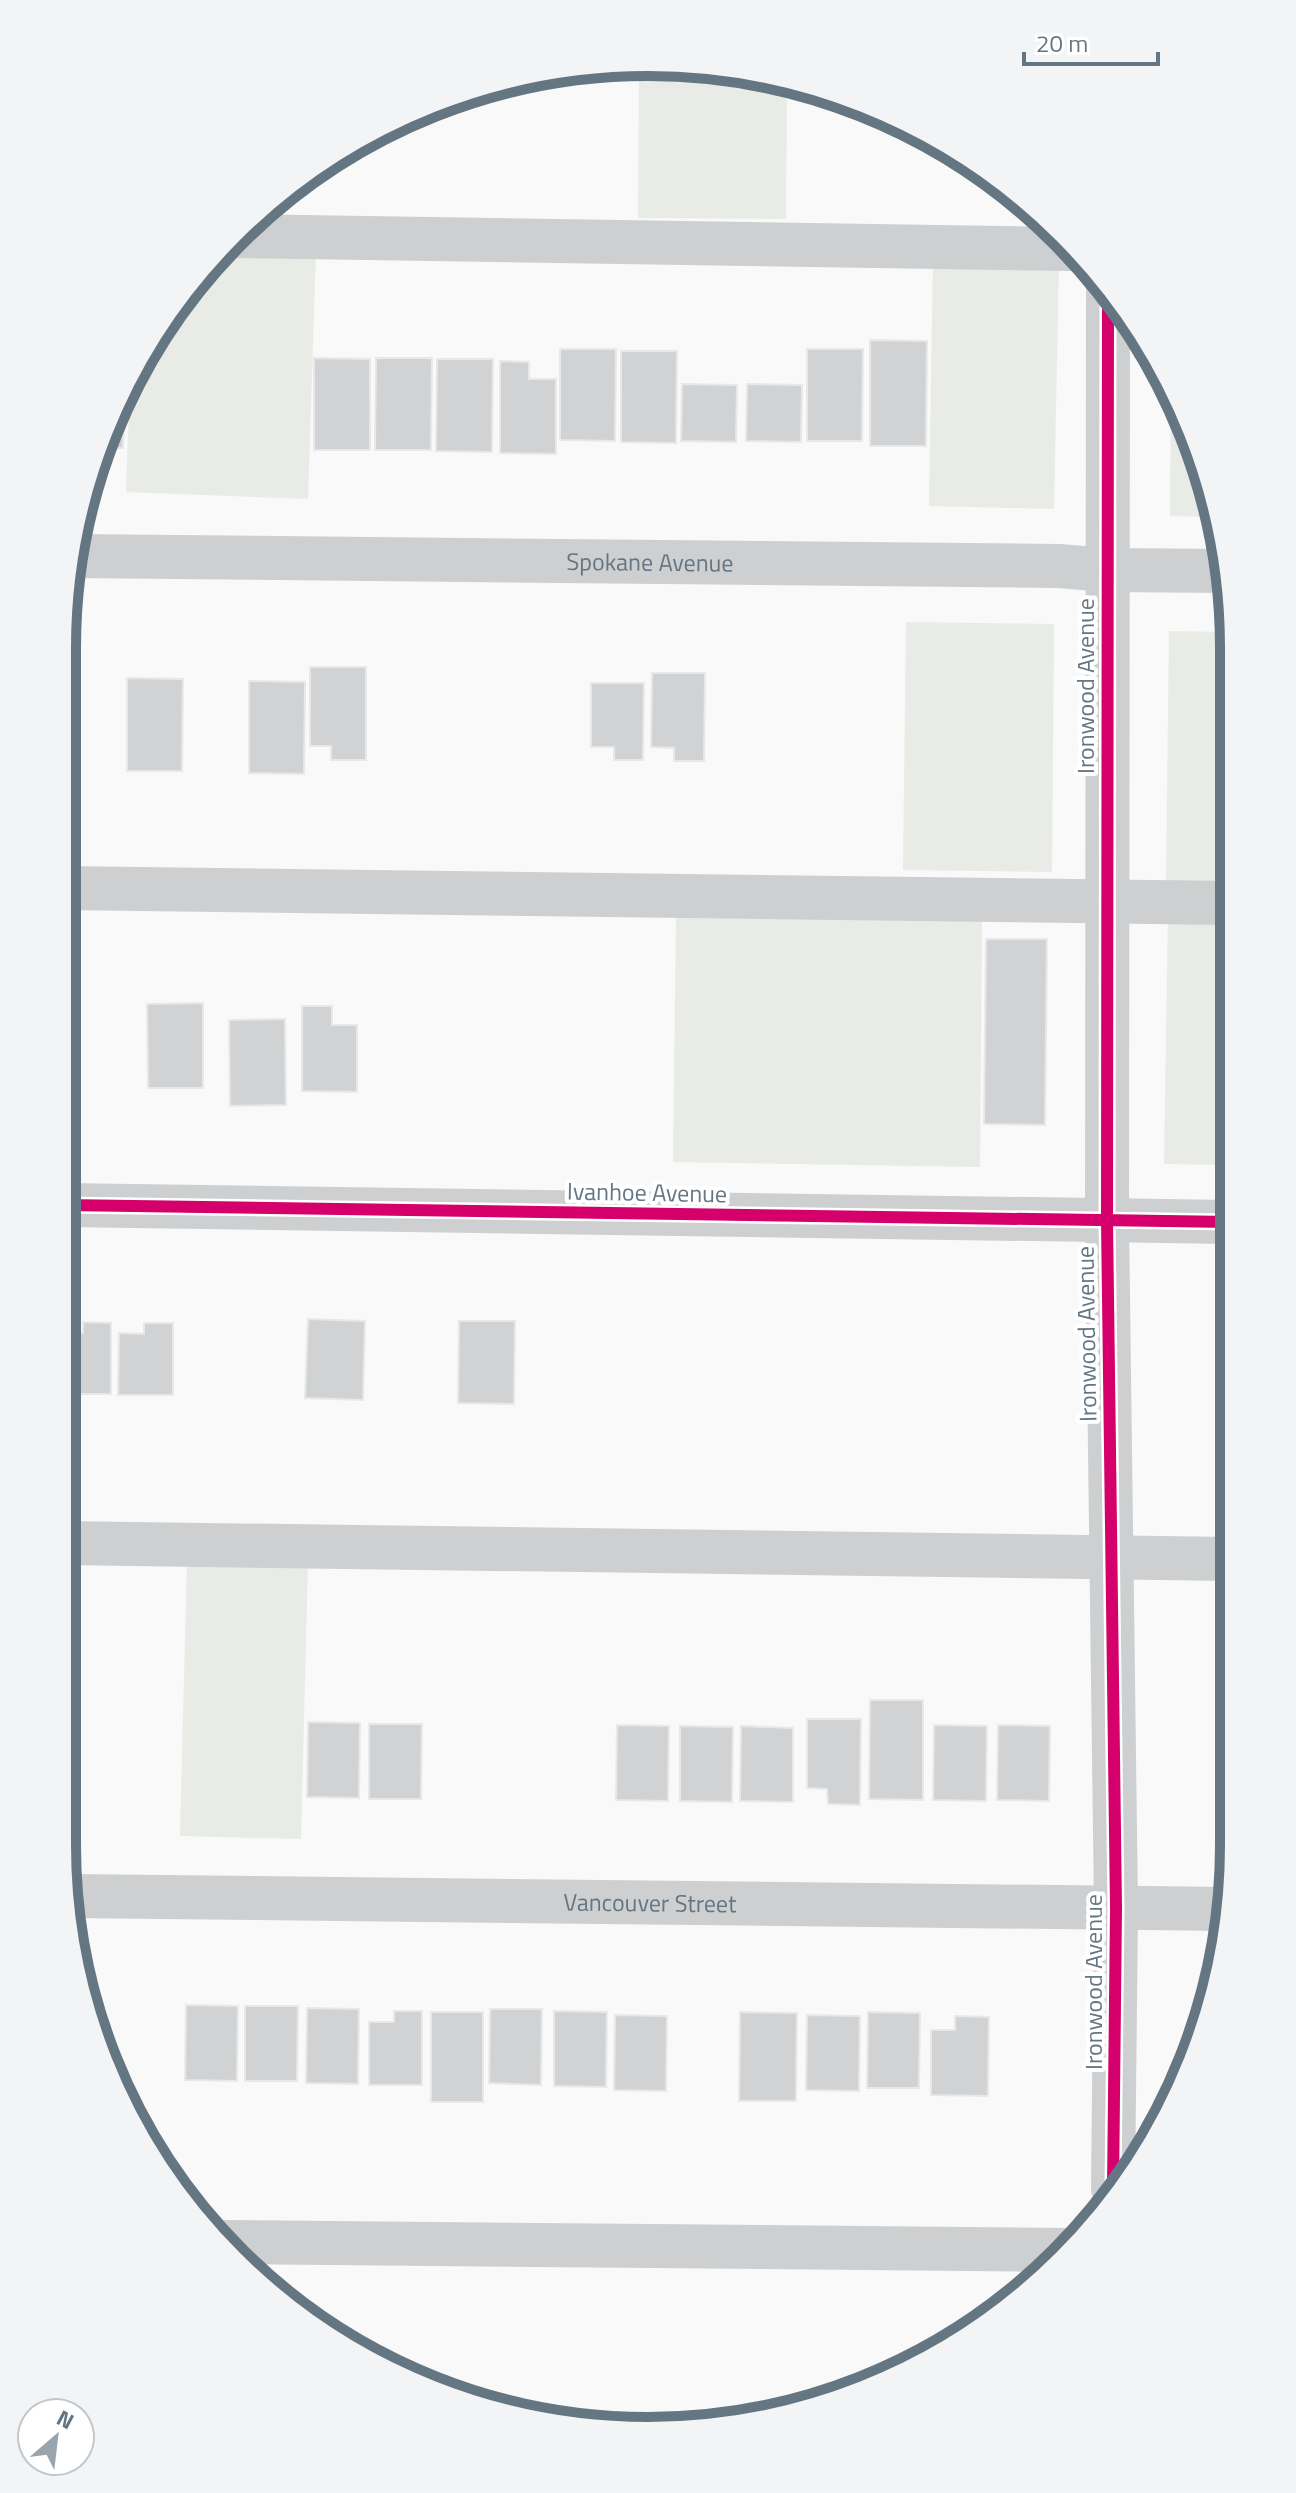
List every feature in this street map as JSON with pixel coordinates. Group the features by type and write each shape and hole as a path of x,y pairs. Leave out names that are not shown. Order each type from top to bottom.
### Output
{"street":[{"path":"252,236 1057,249"},
{"name":"Ironwood Avenue","path":"1108,308 1107,1221 1116,1908 1113,2178"},
{"name":"Spokane Avenue","path":"84,556 1059,566 1106,570 1215,571"},
{"path":"76,888 1220,903"},
{"name":"Ivanhoe Avenue","path":"76,1205 1220,1222"},
{"path":"76,1543 1220,1559"},
{"name":"Vancouver Street","path":"78,1896 1216,1909"},
{"path":"237,2242 1051,2250"}],"shaded area":[{"path":"639,76 723,81 787,93 786,219 638,218"},
{"path":"241,248 316,250 308,499 126,492 129,409 172,330 194,300"},
{"path":"933,256 1059,258 1054,509 929,506"},
{"path":"1171,417 1190,464 1205,517 1170,516"},
{"path":"906,622 1054,624 1052,872 903,870"},
{"path":"1169,631 1220,632 1220,884 1166,883"},
{"path":"1168,911 1220,912 1220,1165 1164,1164"},
{"path":"676,918 982,920 980,1167 673,1162"},
{"path":"187,1559 308,1562 301,1839 180,1836"}],"building":[{"path":"870,340 927,341 926,446 870,446"},
{"path":"560,349 616,349 615,441 560,440"},
{"path":"807,349 863,349 862,441 807,441"},
{"path":"621,351 677,351 676,443 621,442"},
{"path":"314,358 370,359 370,450 314,450"},
{"path":"376,358 432,358 431,450 375,450"},
{"path":"437,359 493,359 492,452 436,451"},
{"path":"500,361 529,362 529,379 556,379 556,454 500,453"},
{"path":"682,384 737,385 736,442 681,441"},
{"path":"747,384 802,385 801,442 746,441"},
{"path":"123,421 123,448 112,448"},
{"path":"310,667 366,667 366,760 331,760 331,746 310,746"},
{"path":"652,673 705,673 704,761 674,761 674,748 651,747"},
{"path":"127,678 183,679 182,771 127,771"},
{"path":"249,681 305,682 304,774 249,773"},
{"path":"591,683 644,683 643,760 614,760 614,747 591,747"},
{"path":"986,939 1047,939 1045,1125 984,1124"},
{"path":"203,1003 203,1088 148,1088 147,1004"},
{"path":"302,1006 332,1006 332,1025 357,1025 357,1092 302,1091"},
{"path":"285,1019 286,1105 230,1106 229,1020"},
{"path":"308,1319 365,1321 363,1400 305,1398"},
{"path":"459,1321 515,1321 514,1404 458,1403"},
{"path":"83,1322 111,1323 111,1394 76,1394 76,1333 83,1333"},
{"path":"144,1323 173,1323 173,1395 118,1395 119,1333 144,1334"},
{"path":"870,1700 923,1700 923,1800 869,1799"},
{"path":"807,1719 861,1719 860,1805 828,1804 827,1789 807,1788"},
{"path":"308,1722 360,1723 359,1798 307,1797"},
{"path":"369,1724 422,1724 421,1799 369,1799"},
{"path":"617,1725 669,1726 668,1801 616,1800"},
{"path":"934,1725 987,1726 986,1801 933,1800"},
{"path":"998,1725 1050,1726 1049,1801 997,1800"},
{"path":"680,1726 733,1727 732,1802 680,1801"},
{"path":"741,1726 793,1728 793,1802 740,1801"},
{"path":"186,2005 238,2006 237,2081 185,2080"},
{"path":"245,2006 298,2006 297,2081 245,2081"},
{"path":"307,2008 359,2009 358,2084 306,2083"},
{"path":"490,2009 542,2009 541,2085 489,2083"},
{"path":"394,2011 422,2011 422,2085 369,2085 369,2022 394,2022"},
{"path":"554,2011 607,2012 606,2087 554,2086"},
{"path":"431,2012 483,2012 483,2102 431,2102"},
{"path":"740,2012 797,2013 796,2101 739,2101"},
{"path":"868,2012 920,2013 919,2088 867,2088"},
{"path":"615,2015 667,2016 666,2091 614,2090"},
{"path":"807,2015 860,2016 859,2091 806,2090"},
{"path":"955,2016 989,2017 988,2096 931,2095 931,2030 955,2030"}],"cycle path":[{"path":"1108,308 1107,1221 1116,1908 1113,2178"},
{"path":"76,1205 1220,1222"}]}
